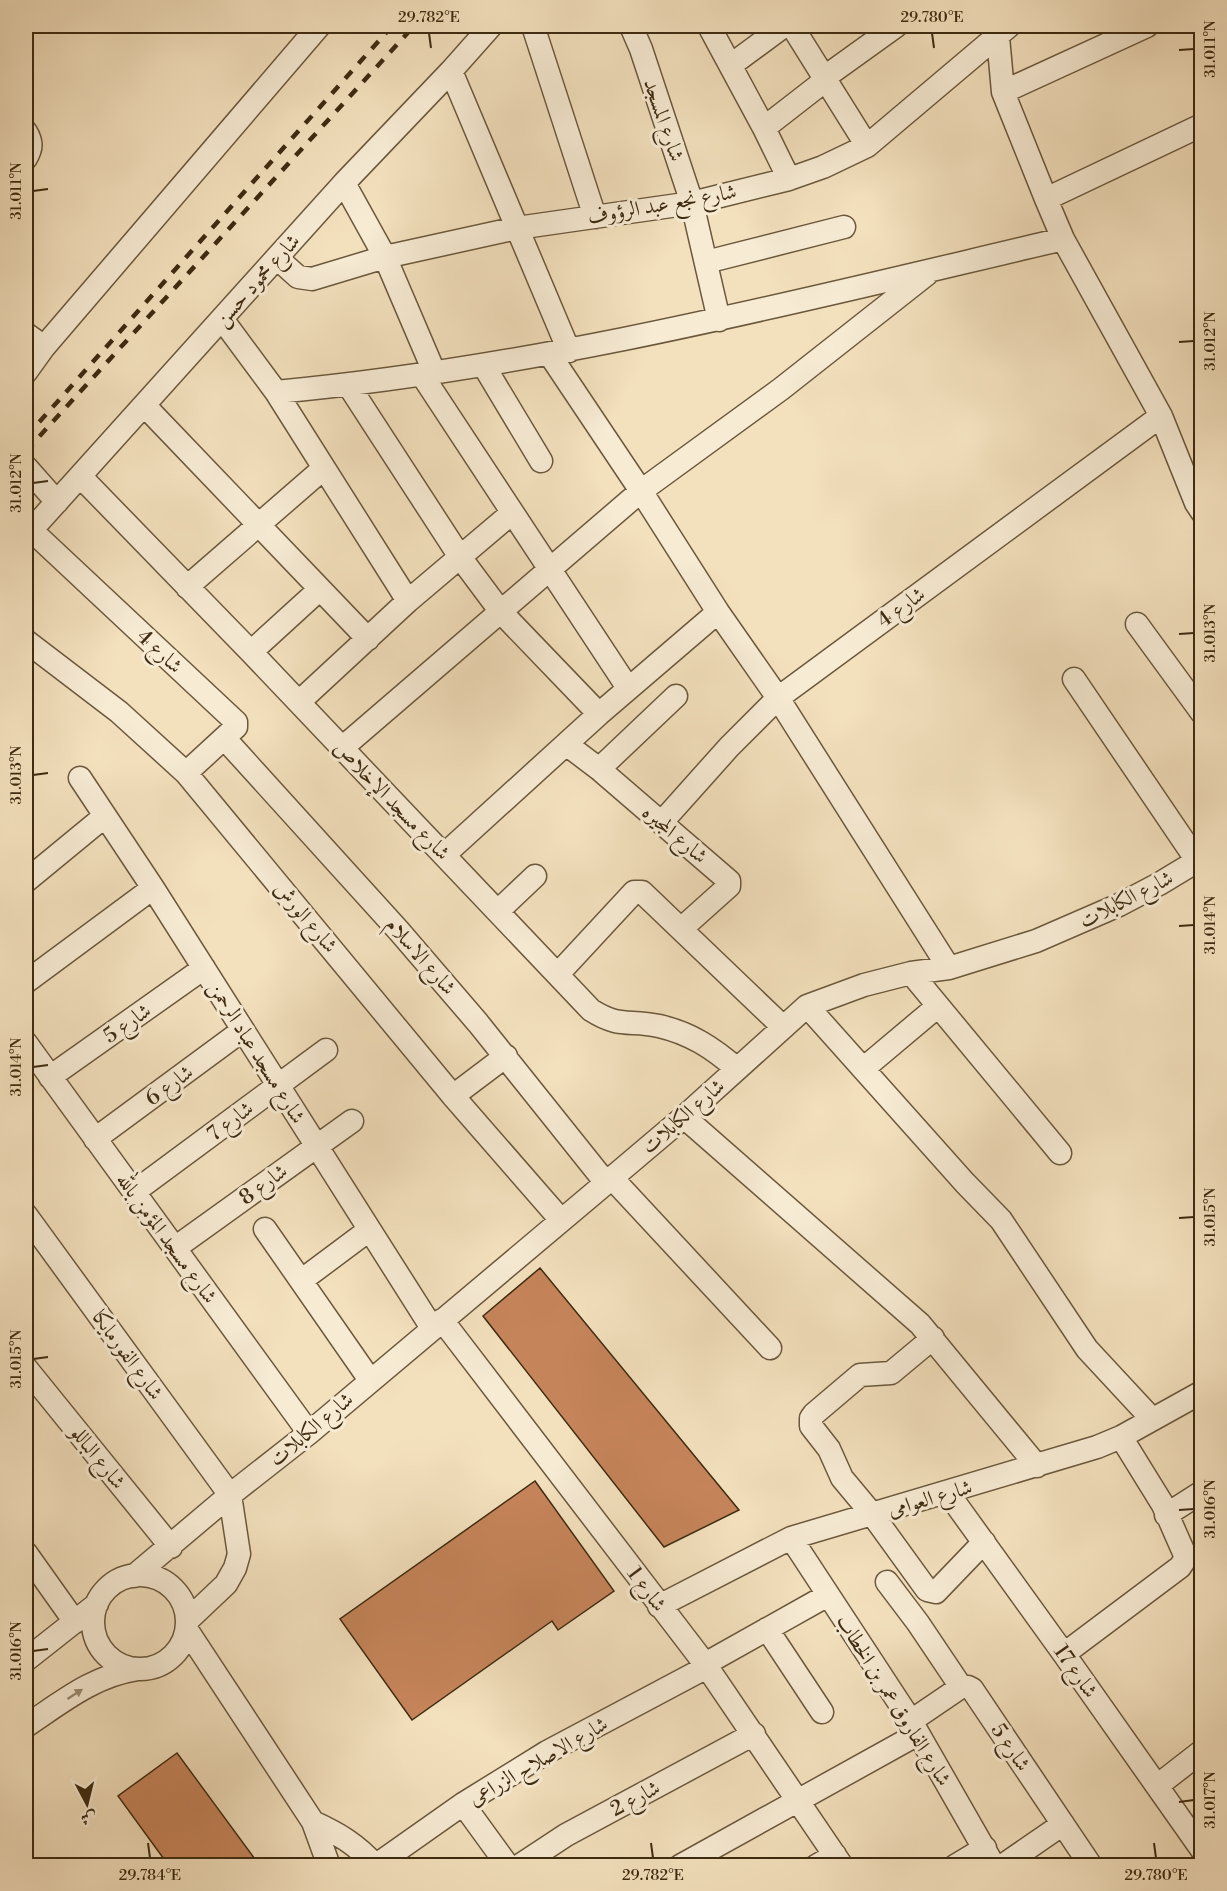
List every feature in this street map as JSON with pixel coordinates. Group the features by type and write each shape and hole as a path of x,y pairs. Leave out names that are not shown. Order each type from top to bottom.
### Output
{"street":[{"path":"26,372 44,347 319,26"},
{"name":"شارع محمود حسن","path":"28,533 344,183 491,26"},
{"path":"533,26 595,217"},
{"name":"شارع المسجد","path":"631,26 641,49 692,203 719,320"},
{"path":"710,26 789,179"},
{"path":"730,65 784,26"},
{"path":"792,26 867,146"},
{"path":"764,128 818,86 825,77 896,26"},
{"path":"1003,92 1148,26"},
{"path":"1002,28 1003,92 1046,199 1063,239 1161,416 1196,503 1202,512"},
{"name":"شارع نجع عبد الرؤوف","path":"277,258 298,277 312,279 385,257 517,228 692,203 789,179 823,167 867,146 1002,28"},
{"path":"451,71 517,228 560,353 641,491 718,612 778,698 949,968"},
{"path":"1046,199 1202,125"},
{"path":"26,132 31,143 26,158"},
{"path":"344,183 385,257 429,375 513,513 628,688"},
{"path":"706,262 844,227"},
{"path":"276,393 429,375 560,353 719,320 1063,239"},
{"path":"342,748 641,491 781,389 933,269"},
{"path":"222,319 276,393 408,601"},
{"path":"26,334 44,347"},
{"path":"484,366 541,461"},
{"path":"348,386 460,557 501,612 599,714"},
{"path":"144,405 368,639"},
{"name":"شارع 4","path":"662,822 729,747 778,698 1161,416"},
{"path":"26,467 57,502"},
{"path":"187,587 324,468"},
{"name":"شارع مسجد الإخلاص","path":"80,476 299,702 591,1010 606,1019 620,1023 657,1025 687,1034 714,1049 737,1069"},
{"path":"299,702 408,601 513,513"},
{"name":"شارع 4","path":"28,533 236,722 236,727 225,739"},
{"path":"251,652 320,589"},
{"path":"444,855 628,688 718,612"},
{"path":"1137,624 1202,712"},
{"name":"شارع الورش","path":"26,642 119,712 186,773 453,1096 561,1220"},
{"path":"1074,679 1200,860"},
{"path":"599,769 676,696"},
{"path":"186,773 225,739"},
{"name":"شارع الاسلام","path":"225,739 392,922 609,1180 770,1348"},
{"name":"شارع المجيره","path":"566,744 599,769 727,878 730,883 681,929"},
{"name":"شارع مسجد عباد الرحمن","path":"80,778 153,888 369,1230 437,1324"},
{"path":"26,881 105,816"},
{"name":"شارع الكابلات","path":"134,1576 230,1495 309,1433 609,1180 807,1006 864,985 911,973 949,968 1014,948 1078,924 1119,905 1200,860"},
{"path":"498,911 535,876"},
{"path":"26,982 153,888"},
{"path":"558,974 634,892 642,892 783,1027"},
{"name":"شارع 5","path":"50,1077 204,968"},
{"path":"911,973 1060,1153"},
{"path":"807,1006 965,1183 1001,1220 1087,1349 1152,1419"},
{"path":"863,1069 939,1006"},
{"name":"شارع 6","path":"95,1139 243,1030"},
{"name":"شارع مسجد المؤمن بالله","path":"26,1043 309,1433"},
{"name":"شارع 7","path":"134,1192 326,1050"},
{"path":"453,1096 506,1056"},
{"path":"684,1116 906,1311 933,1338 1037,1466"},
{"name":"شارع 8","path":"175,1248 352,1121"},
{"name":"شارع الفورمايكا","path":"26,1215 230,1495"},
{"path":"265,1229 370,1380"},
{"path":"302,1280 369,1230"},
{"name":"شارع 1","path":"437,1324 706,1666 798,1800 831,1862"},
{"path":"933,1338 891,1373 860,1375 811,1418 811,1426 829,1449 842,1478 872,1514 927,1590 932,1592 938,1590 984,1542"},
{"name":"شارع الباللو","path":"28,1377 171,1546"},
{"name":"شارع العوامى","path":"659,1606 791,1538 1096,1448 1121,1437 1202,1392"},
{"path":"1064,1654 1180,1567 1184,1561 1185,1555 1163,1505 1121,1437"},
{"path":"1166,1515 1202,1492"},
{"name":"شارع 17","path":"948,1493 1202,1850"},
{"path":"26,1726 106,1676 151,1668 170,1659 184,1641 187,1625 226,1584 235,1568 239,1554 230,1495"},
{"name":"شارع الفاروق عمر بن الخطاب","path":"791,1538 915,1728 989,1857"},
{"path":"26,1553 75,1622"},
{"path":"26,1660 97,1604 108,1588 124,1578 134,1576 156,1578 166,1582 181,1598 187,1625 313,1822 329,1866"},
{"name":"شارع 5","path":"887,1582 961,1687 972,1689 1091,1866"},
{"name":"شارع الاصلاح الزراعى","path":"313,1822 339,1834 359,1848 375,1865 463,1804 578,1735 706,1666 828,1595"},
{"path":"97,1604 93,1627 101,1648 118,1664 140,1669"},
{"path":"768,1629 822,1712"},
{"path":"680,1866 798,1800 915,1728 961,1687"},
{"name":"شارع 2","path":"519,1866 566,1835 754,1734"},
{"path":"1157,1786 1202,1751"},
{"path":"463,1804 508,1866"},
{"path":"1002,1866 1063,1824"},
{"path":"955,1866 989,1857"}],"building":[{"path":"540,1268 739,1510 664,1547 483,1316"},
{"path":"535,1481 614,1591 558,1630 552,1621 412,1720 340,1619"},
{"path":"177,1753 260,1866 169,1866 118,1796"}],"railway":[{"path":"26,437 392,26"},
{"path":"26,451 414,26"}]}
